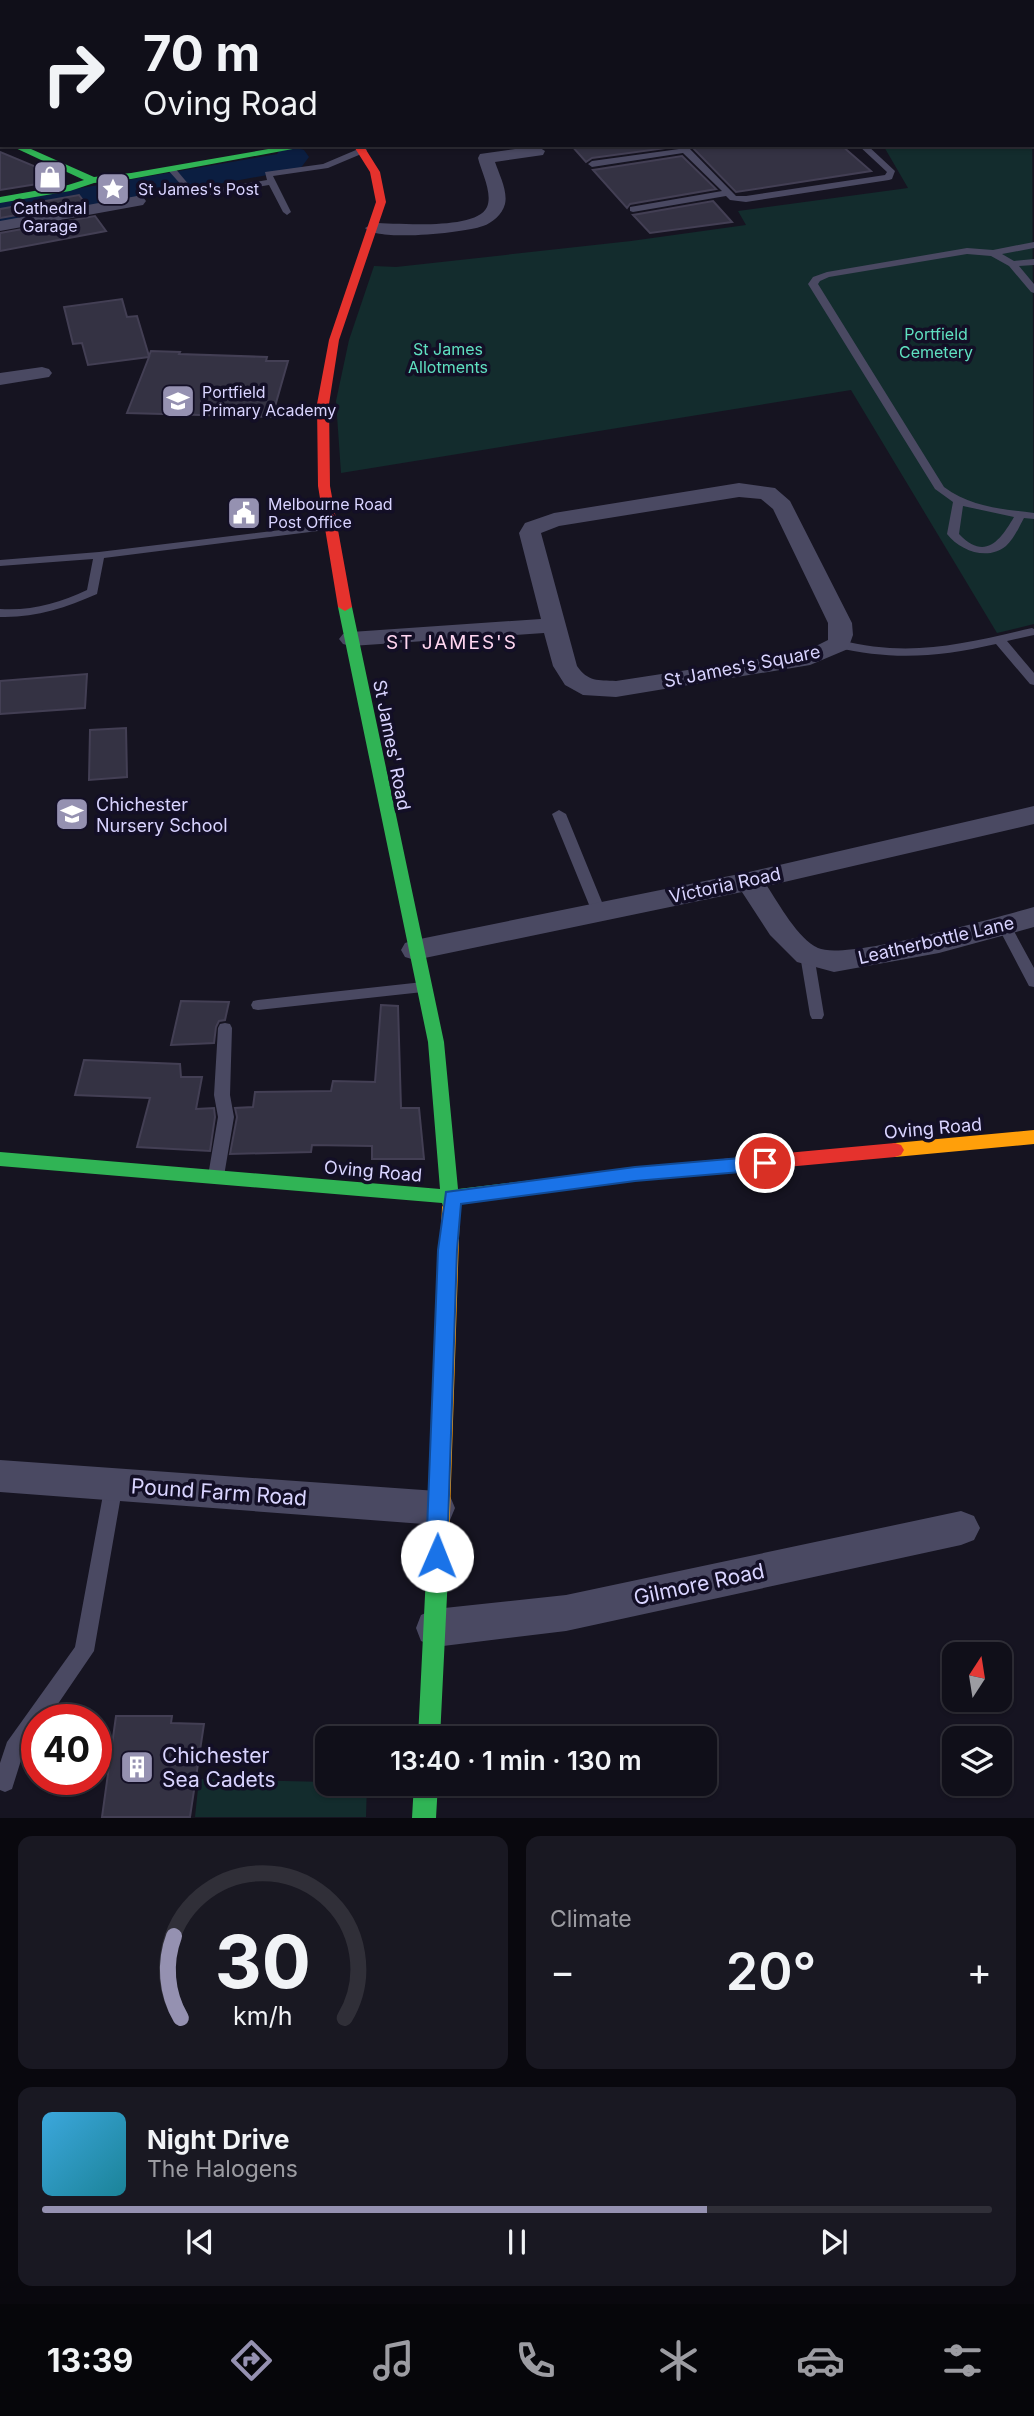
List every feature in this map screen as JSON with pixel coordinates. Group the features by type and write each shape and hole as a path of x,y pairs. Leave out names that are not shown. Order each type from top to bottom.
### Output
{"street":[{"path":"21,147 93,180"},
{"path":"0,200 70,188 93,180 174,173 299,147"},
{"name":"St James' Road","path":"360,148 373,162 380,182 381,202 334,340 323,404 324,486 351,639 436,1042 452,1197 430,1726"},
{"path":"374,228 447,228 478,223 491,214 496,206 486,158 537,150"},
{"path":"0,226 137,201"},
{"path":"0,379 42,373"},
{"name":"St James's Square","path":"739,490 768,493 782,506 839,623 839,644 810,657 599,690 583,687 574,680 565,666 530,533 533,528 554,520 739,490"},
{"path":"351,639 554,625"},
{"name":"Victoria Road","path":"415,950 749,881 1034,815"},
{"path":"749,881 780,928 807,955"},
{"name":"Leatherbottle Lane","path":"807,955 834,962 939,943 1034,917"},
{"name":"Oving Road","path":"0,1159 452,1197 635,1174 1034,1138"},
{"name":"Pound Farm Road","path":"0,1476 437,1508"},
{"name":"Gilmore Road","path":"435,1628 566,1612 961,1528"},
{"path":"424,1818 425,1796"}],"lane":[{"path":"592,164 683,148 728,194 733,198 746,199 889,177 891,171 864,147"},
{"path":"287,212 268,174 325,166 360,148"},
{"path":"174,173 192,195 272,182"},
{"path":"633,209 728,194"},
{"path":"1034,245 993,253 967,251 943,254 827,275 813,284 933,481 958,502 1034,516"},
{"path":"993,253 1012,264 1034,290"},
{"path":"1012,264 1034,262"},
{"path":"958,502 953,534 963,544 977,548 991,548 1003,542 1021,514"},
{"path":"0,563 99,555 330,527"},
{"path":"0,613 24,615 56,608 93,592 99,555"},
{"path":"839,644 876,654 934,653 1032,632"},
{"path":"999,639 1034,681"},
{"path":"559,814 599,912"},
{"path":"1004,925 1034,982"},
{"path":"807,955 817,1015"},
{"path":"258,1005 423,987"},
{"path":"216,1177 226,1117 222,1095 225,1028"},
{"path":"5,1782 7,1748 84,1651 114,1484"}],"green space":[{"path":"884,147 1032,147 1034,624 997,633 851,390 341,473 336,401 349,340 374,266 396,267 631,241 746,225 738,211 908,188"},
{"path":"199,1779 315,1782 315,1796 367,1796 366,1817 195,1817"}],"building":[{"path":"573,147 674,147 592,158 586,162"},
{"path":"692,147 843,147 871,171 736,192"},
{"path":"0,152 58,176 62,180 0,190"},
{"path":"682,156 716,189 630,204 627,208 593,170"},
{"path":"79,195 85,203 0,218 0,209"},
{"path":"713,201 732,222 650,233 633,215"},
{"path":"95,216 106,231 0,251 0,233"},
{"path":"122,299 127,317 137,316 149,356 151,351 180,352 179,354 267,357 266,361 288,361 272,417 127,413 149,357 88,365 82,343 73,344 64,307"},
{"path":"87,674 85,708 0,714 0,681"},
{"path":"126,728 127,777 89,780 90,730"},
{"path":"181,1001 229,1002 225,1020 219,1021 216,1027 214,1043 171,1045"},
{"path":"381,1005 398,1006 401,1108 419,1108 424,1159 372,1159 372,1146 312,1145 311,1152 230,1154 237,1117 235,1108 253,1107 255,1092 331,1091 333,1081 375,1082"},
{"path":"84,1060 180,1064 181,1077 202,1077 196,1109 214,1108 210,1151 137,1147 150,1098 75,1095"},
{"name":"Chichester Sea Cadets","path":"116,1716 172,1716 171,1723 204,1724 190,1817 102,1817 105,1795 112,1795 112,1745"}],"waterway":[{"path":"0,213 288,162 292,157"}],"traffic: fast":[{"path":"19,147 93,180"},
{"path":"0,200 70,188 93,180 131,176 298,147"},
{"path":"345,607 436,1042 451,1207"},
{"path":"0,1159 452,1197 669,1171"},
{"path":"430,1726 437,1575"},
{"path":"424,1818 425,1796"}],"traffic: slow":[{"path":"895,1150 1034,1137"},
{"path":"437,1575 451,1207"}],"traffic: jam":[{"path":"345,607 324,486 323,404 334,340 381,202 375,172 359,147"},
{"path":"669,1171 895,1150"}],"place":[{"name":"Cathedral Garage","path":"50,177"},
{"name":"St James's Post","path":"113,189"},
{"name":"Portfield Primary Academy","path":"178,401"},
{"name":"Melbourne Road Post Office","path":"244,513"},
{"name":"Chichester Nursery School","path":"72,814"},
{"name":"Chichester Sea Cadets","path":"137,1767"}],"district":[{"name":"ST JAMES'S","path":"452,642"}],"route":[{"path":"437,1556 452,1197 635,1174 765,1163"}],"park label":[{"name":"Portfield Cemetery","path":"936,343"},
{"name":"St James Allotments","path":"448,358"}]}
